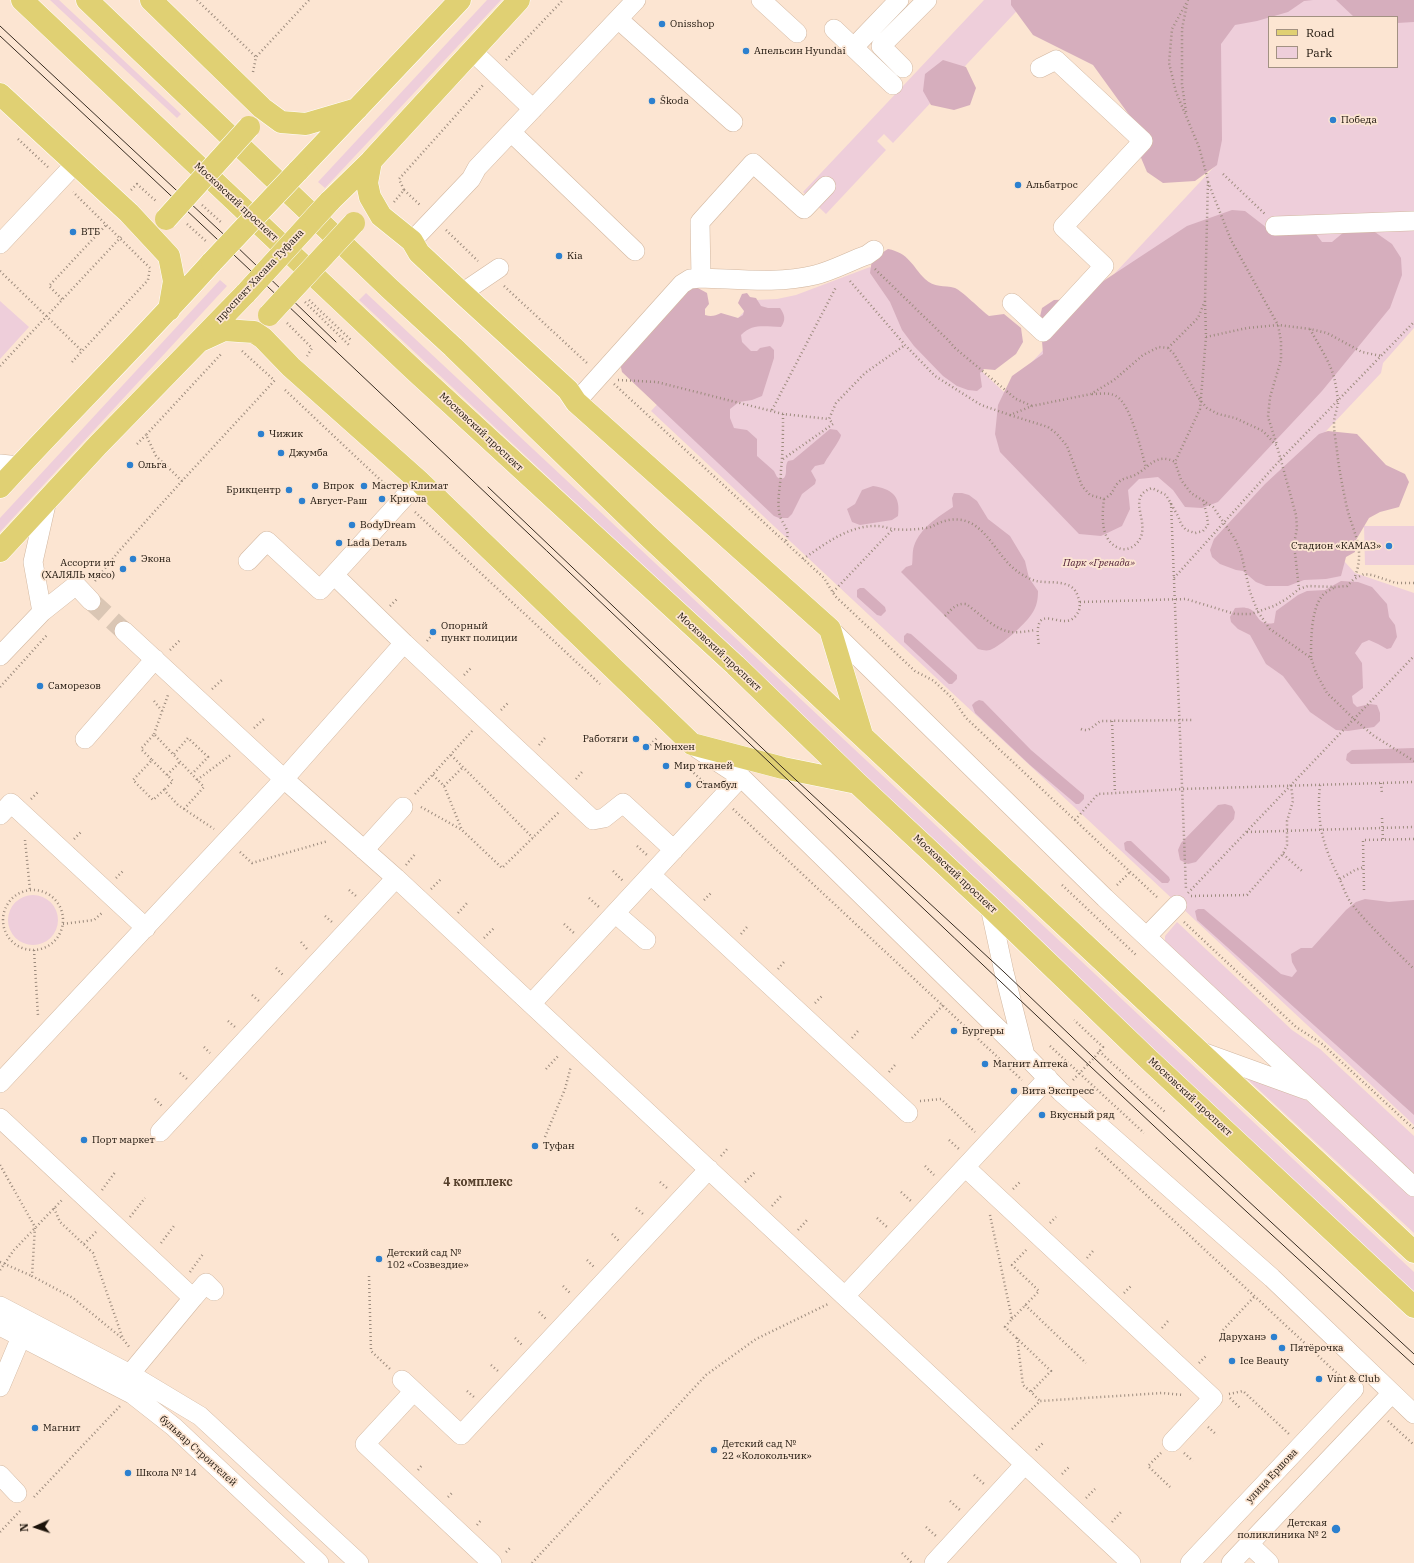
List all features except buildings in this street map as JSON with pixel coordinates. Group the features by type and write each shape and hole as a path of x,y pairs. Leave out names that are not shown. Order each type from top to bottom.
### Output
{"main road":[{"name":"Московский проспект","path":"22,0 414,370 735,665 857,783 1414,1307"},
{"path":"87,0 389,288 453,347 647,535 1414,1252"},
{"path":"151,0 262,108 281,122 306,124 357,110"},
{"path":"0,486 10,465 69,412 169,310 212,262 460,0"},
{"name":"проспект Хасана Туфана","path":"0,551 98,445 246,293 329,202 371,161 519,0"},
{"path":"0,94 129,213 169,256 174,281 169,310"},
{"path":"129,213 142,220 152,223 166,219 249,127 255,113 248,94"},
{"path":"371,161 367,183 370,197 381,216 412,241 419,253 568,390 576,402 830,630 862,736"},
{"path":"263,338 262,327 269,315 354,223 370,215 381,216"},
{"path":"200,341 224,330 254,332 263,338 291,367 419,481 686,752 783,768 857,783"}],"street":[{"path":"412,241 472,179 477,168 636,0"},
{"path":"761,0 797,32"},
{"path":"854,47 899,0"},
{"path":"854,47 881,46 928,0"},
{"path":"618,19 734,122"},
{"path":"834,29 893,85"},
{"path":"881,46 903,68"},
{"path":"472,51 533,109"},
{"path":"1012,303 1042,332 1104,266 1063,228 1143,141 1056,60 1040,68"},
{"path":"511,132 636,251"},
{"path":"701,278 700,222 753,163 804,209 826,186"},
{"path":"0,244 76,164"},
{"path":"1275,226 1414,221"},
{"path":"576,402 605,378 682,284 690,279 796,279 817,275 867,255 874,250"},
{"path":"462,293 499,268"},
{"path":"248,561 267,541 281,549 320,590 327,575 419,481"},
{"path":"42,612 33,562 47,500"},
{"path":"327,575 404,643 593,820 604,818 623,803 674,850"},
{"path":"0,656 42,612 76,585 91,601"},
{"path":"830,630 1094,887 1414,1187"},
{"path":"124,631 284,779 396,878 531,1004 683,1137 709,1169 1131,1563"},
{"path":"2,1076 45,1035 146,928 284,779 404,643"},
{"path":"85,739 155,659"},
{"path":"686,752 742,777 1061,1092 1272,1278 1414,1414"},
{"path":"531,1004 742,777"},
{"path":"0,815 11,803 146,928"},
{"path":"364,850 407,803"},
{"path":"650,875 903,1108"},
{"path":"160,1132 396,878"},
{"path":"1147,936 1178,904"},
{"path":"990,907 1004,972 1025,1055"},
{"path":"615,913 646,940"},
{"path":"1198,1051 1314,1092"},
{"path":"845,1296 1048,1078"},
{"path":"0,1118 193,1298"},
{"path":"965,1167 1213,1398 1172,1442"},
{"path":"492,1563 365,1444 408,1386 461,1436 709,1169"},
{"path":"135,1368 206,1283 214,1291"},
{"path":"0,1306 25,1329 135,1368 200,1416 359,1563"},
{"name":"бульвар Строителей","path":"0,1326 25,1329 132,1394 174,1427 319,1563"},
{"path":"0,1387 25,1329"},
{"name":"улица Ершова","path":"1190,1563 1354,1389"},
{"path":"1231,1563 1392,1393"},
{"path":"934,1563 1025,1464"},
{"path":"0,1475 24,1500"},
{"path":"1249,1544 1269,1563"}],"path":[{"path":"197,0 256,57 309,0"},
{"path":"381,216 404,190 399,179 494,72 563,0"},
{"path":"1187,115 1182,84 1182,29 1188,0"},
{"path":"1188,0 1172,29 1169,63 1176,92 1200,147 1208,180 1231,240 1278,325 1281,341 1281,360 1270,398 1268,417 1296,515 1297,528 1294,544 1299,589"},
{"path":"17,138 52,171"},
{"path":"1208,180 1205,301 1206,337 1200,409 1175,462 1180,480 1191,493 1213,507 1235,539 1241,553 1250,592 1258,612 1270,630 1311,658"},
{"path":"137,184 154,199"},
{"path":"72,190 150,268 148,280 72,362"},
{"path":"62,299 49,286 107,224"},
{"path":"0,366 120,238"},
{"path":"875,269 947,338 954,348 1016,399 1032,406"},
{"path":"0,271 82,351"},
{"path":"848,279 905,345 935,376 981,405 1048,427 1057,434 1067,446 1082,486 1090,495 1104,499 1112,494 1118,483 1124,479 1134,476 1152,461 1170,459 1175,462"},
{"path":"772,410 836,286"},
{"path":"1168,348 1198,318 1205,301"},
{"path":"313,309 349,345"},
{"path":"1174,578 1281,459 1338,403 1414,322"},
{"path":"1206,337 1247,328 1278,325 1310,329 1327,333 1362,352 1382,356"},
{"path":"290,326 312,348"},
{"path":"1310,329 1326,358 1335,380 1338,403 1334,424 1337,451 1343,493 1349,518 1357,538 1359,558 1358,569 1354,579"},
{"path":"829,419 836,402 865,373 905,345"},
{"path":"1091,394 1114,380 1143,355 1159,347 1168,348 1174,354 1200,400 1207,408 1218,414 1235,418 1263,431 1277,446"},
{"path":"119,551 275,380 239,348"},
{"path":"137,444 226,349"},
{"path":"605,378 657,382 783,414 829,419"},
{"path":"605,378 824,578 833,592 916,671 934,681 952,698 966,718 1075,820 1178,904 1296,1027 1321,1043 1414,1129"},
{"path":"281,386 605,690"},
{"path":"1010,415 1032,406 1091,394 1110,394 1118,397 1123,403 1134,424 1146,467"},
{"path":"783,414 779,509 780,518 788,533 785,542"},
{"path":"782,459 832,424 829,419"},
{"path":"146,435 156,456 182,481"},
{"path":"1104,499 1102,516 1104,530 1109,542 1122,550 1136,544 1142,536 1143,526 1138,502 1142,494 1152,488 1166,495 1181,524 1186,530 1194,533 1203,531 1208,525 1203,500"},
{"path":"1171,503 1182,789 1178,904"},
{"path":"803,559 830,540 864,527 877,526 914,530 929,528 948,519 958,519 972,524 984,533 1000,555 1023,575 1035,581 1065,584 1078,594 1080,609 1077,615 1072,619 1061,621 1046,618 1041,620 1036,630 1038,646"},
{"path":"833,592 894,529"},
{"path":"1080,602 1186,599 1235,614 1258,612 1274,606 1288,598 1299,589 1308,586 1347,586 1354,579 1364,574 1396,583 1414,583"},
{"path":"1335,587 1323,595 1316,605 1311,641 1311,658 1316,673 1327,693 1354,719 1374,736 1414,761"},
{"path":"945,616 955,606 966,604 996,626 1005,630 1017,632 1036,630"},
{"path":"1178,904 1414,656"},
{"path":"152,760 133,780 153,800 173,780 167,775 152,760 141,750 154,734 170,690 178,680"},
{"path":"154,701 162,711"},
{"path":"485,718 407,803 421,807 462,830 502,868 572,800"},
{"path":"1081,729 1086,731 1099,722 1192,720"},
{"path":"1112,721 1115,793"},
{"path":"154,734 204,787 184,810"},
{"path":"174,754 188,738 208,757 192,774"},
{"path":"650,745 657,738 662,743"},
{"path":"197,780 246,743"},
{"path":"686,752 722,798 1035,1092"},
{"path":"451,755 533,838"},
{"path":"167,775 181,762"},
{"path":"444,786 463,767"},
{"path":"433,775 444,786 462,830"},
{"path":"1075,820 1098,794 1182,789 1414,782"},
{"path":"1381,783 1382,794"},
{"path":"1320,785 1318,814 1320,830 1329,858 1350,901 1370,925 1414,969"},
{"path":"1178,904 1247,895 1283,854 1287,845 1287,821 1293,801 1291,786"},
{"path":"164,790 184,810 213,828 252,863 347,835"},
{"path":"1382,818 1383,840"},
{"path":"29,820 24,826 30,890"},
{"path":"1246,832 1414,827"},
{"path":"1364,890 1363,840 1414,839"},
{"path":"1283,854 1302,871"},
{"path":"1340,879 1355,870 1364,868"},
{"path":"1062,885 1136,955"},
{"path":"30,890 43,892 55,899 62,910 63,924 60,934 53,942 44,948 34,950 19,946 8,936 3,922 6,906 16,895 30,890"},
{"path":"63,924 94,920 115,900"},
{"path":"34,950 38,1022 45,1035"},
{"path":"912,1038 942,1005"},
{"path":"1061,1092 1104,1047 1074,1020"},
{"path":"1050,1046 1144,1133"},
{"path":"1099,1051 1165,1112"},
{"path":"545,1136 565,1089"},
{"path":"903,1108 941,1099 987,1143"},
{"path":"1094,1147 1354,1389"},
{"path":"0,1165 35,1227 32,1276"},
{"path":"92,1203 116,1171"},
{"path":"0,1270 14,1250 35,1227 75,1188"},
{"path":"120,1230 144,1198"},
{"path":"54,1208 60,1222 93,1253 123,1339 135,1368"},
{"path":"989,1213 1012,1319"},
{"path":"150,1257 174,1226"},
{"path":"1031,1392 1051,1371 1005,1327 1039,1291 1012,1265 1039,1235"},
{"path":"0,1262 32,1276 73,1298 123,1339"},
{"path":"369,1276 371,1351 408,1386"},
{"path":"532,1563 706,1375 756,1339 845,1296"},
{"path":"1223,1330 1254,1297"},
{"path":"1026,1305 1086,1363"},
{"path":"1016,1338 1024,1385 1040,1401"},
{"path":"1241,1409 1226,1395 1243,1391 1301,1445"},
{"path":"1000,1441 1040,1401 1162,1393 1184,1395"},
{"path":"0,1532 24,1500 132,1394"},
{"path":"1376,1410 1414,1445"},
{"path":"1170,1487 1148,1466 1172,1442"},
{"path":"902,1553 912,1563"}],"green space":[{"path":"50,0 59,0 181,114 177,118"},
{"path":"487,0 501,0 325,188 318,182"},
{"path":"984,0 1027,0 893,143 884,134 877,141 886,150 826,214 803,192"},
{"name":"Парк «Гренада»","path":"1035,0 1414,0 1414,328 1383,363 1381,373 1277,483 1281,492 1355,573 1414,593 1414,1125 651,411 755,300 777,299 796,295 870,267 1004,392 1214,167"},
{"path":"220,280 227,286 0,532 0,518"},
{"path":"366,293 1414,1272 1414,1293 699,623 578,505 359,300"},
{"path":"0,301 29,327 0,359"},
{"name":"Стадион «КАМАЗ»","path":"1364,526 1414,526 1414,565 1365,565"},
{"path":"33,895 42,897 51,902 56,911 58,920 56,929 51,938 42,943 33,945 24,943 15,938 10,929 8,920 10,911 15,902 24,897"},
{"path":"1177,922 1292,1030 1320,1049 1414,1136 1414,1180 1165,946 1165,936"},
{"path":"1245,1077 1322,1106 1414,1193 1414,1233"}],"shaded area":[{"path":"1011,0 1313,0 1304,1 1288,12 1274,16 1268,16 1268,18 1257,21 1235,25 1221,44 1222,140 1217,165 1195,181 1163,183 1147,172 1139,153 1140,130 1093,65 1033,35 1011,5"},
{"path":"1336,0 1414,0 1414,22 1398,23 1398,16 1353,16"},
{"path":"943,60 966,67 976,88 970,105 954,110 931,105 923,91 925,74"},
{"path":"1232,210 1245,211 1267,228 1316,234 1322,242 1332,242 1344,232 1372,230 1392,244 1401,258 1402,275 1390,308 1322,391 1218,502 1202,508 1185,507 1173,490 1158,477 1139,479 1128,490 1130,509 1122,526 1101,536 1079,534 1000,452 995,434 998,405 1012,376 1043,354 1042,341 1037,329 1042,308 1054,300 1076,299 1187,226"},
{"path":"888,249 906,257 928,282 955,288 989,316 1004,314 1021,328 1023,342 1016,354 995,370 984,369 980,373 982,387 977,391 968,390 957,386 943,376 914,346 902,330 890,302 870,273 872,259"},
{"path":"696,287 707,293 709,304 705,309 705,315 713,316 721,313 738,318 743,315 744,311 738,303 742,294 747,293 750,297 756,298 761,306 768,308 780,308 783,313 784,320 781,327 755,327 741,335 742,342 751,351 757,351 760,348 770,346 774,350 774,358 762,396 752,400 739,402 730,409 730,418 734,428 747,430 757,439 757,456 774,471 777,477 780,479 784,478 788,461 793,460 830,429 837,430 841,435 824,464 815,466 811,471 816,480 815,484 802,494 792,514 788,518 779,518 774,516 622,372 620,363 673,297"},
{"path":"1328,431 1357,434 1386,465 1405,474 1409,482 1399,507 1380,512 1369,518 1356,540 1355,552 1346,557 1341,576 1326,579 1304,580 1288,586 1266,586 1256,582 1243,571 1220,564 1212,557 1210,550 1214,539 1265,484 1319,434"},
{"path":"873,486 890,491 893,494 898,503 898,516 892,520 860,525 852,522 847,509 855,504 862,490"},
{"path":"954,493 969,495 977,501 988,519 1010,536 1025,561 1029,578 1038,591 1036,606 1028,619 1006,640 990,650 978,649 901,572 906,567 912,565 914,546 925,528 953,507 952,498"},
{"path":"1341,581 1358,582 1372,587 1387,604 1389,617 1395,625 1397,637 1391,648 1387,649 1369,640 1362,643 1355,653 1362,663 1363,688 1352,696 1353,703 1357,707 1370,704 1377,705 1380,713 1380,721 1374,727 1348,731 1336,730 1310,712 1283,676 1266,664 1250,635 1238,629 1231,622 1230,617 1235,608 1245,608 1253,611 1263,622 1268,624 1274,623 1276,611 1298,595 1307,591 1325,590"},
{"path":"864,588 885,607 886,611 881,616 877,615 857,597 857,590"},
{"path":"907,633 911,634 957,675 957,679 952,684 949,684 904,642 904,636"},
{"path":"979,700 983,701 1031,750 1084,795 1084,799 1079,804 1076,804 1030,765 975,713 972,705"},
{"path":"1414,748 1414,763 1351,764 1346,760 1347,754 1352,750"},
{"path":"1225,804 1232,806 1235,812 1234,819 1196,862 1188,864 1180,860 1178,850 1181,843 1218,805"},
{"path":"1131,841 1169,877 1170,880 1168,883 1162,883 1125,850 1124,843"},
{"path":"1365,899 1389,902 1414,900 1414,1115 1197,920 1195,911 1198,909 1204,909 1281,974 1292,977 1297,971 1292,962 1291,954 1301,948 1312,948 1346,910 1356,902"}],"tunnel":[{"path":"91,601 124,631"}],"tram line":[{"path":"0,26 233,243 336,342"},
{"path":"0,36 411,422 1091,1067 1414,1365"},
{"path":"488,487 783,768 1004,972 1115,1078 1414,1354"}],"place":[{"name":"Onisshop","path":"662,24"},
{"name":"Апельсин Hyundai","path":"746,51"},
{"name":"Škoda","path":"652,101"},
{"name":"Победа","path":"1333,120"},
{"name":"Альбатрос","path":"1018,185"},
{"name":"ВТБ","path":"73,232"},
{"name":"Kia","path":"559,256"},
{"name":"Чижик","path":"261,434"},
{"name":"Джумба","path":"281,453"},
{"name":"Ольга","path":"130,465"},
{"name":"Впрок","path":"315,486"},
{"name":"Мастер Климат","path":"364,486"},
{"name":"Брикцентр","path":"289,490"},
{"name":"Криола","path":"382,499"},
{"name":"Август-Раш","path":"302,501"},
{"name":"BodyDream","path":"352,525"},
{"name":"Lada Dеталь","path":"339,543"},
{"name":"Стадион «КАМАЗ»","path":"1389,546"},
{"name":"Экона","path":"133,559"},
{"name":"Ассорти ит (ХАЛЯЛЬ мясо)","path":"123,569"},
{"name":"Опорный пункт полиции","path":"433,632"},
{"name":"Саморезов","path":"40,686"},
{"name":"Работяги","path":"636,739"},
{"name":"Мюнхен","path":"646,747"},
{"name":"Мир тканей","path":"666,766"},
{"name":"Стамбул","path":"688,785"},
{"name":"Бургеры","path":"954,1031"},
{"name":"Магнит Аптека","path":"985,1064"},
{"name":"Вита Экспресс","path":"1014,1091"},
{"name":"Вкусный ряд","path":"1042,1115"},
{"name":"Порт маркет","path":"84,1140"},
{"name":"Туфан","path":"535,1146"},
{"name":"Детский сад № 102 «Созвездие»","path":"379,1259"},
{"name":"Даруханэ","path":"1274,1337"},
{"name":"Пятёрочка","path":"1282,1348"},
{"name":"Ice Beauty","path":"1232,1361"},
{"name":"Vint & Club","path":"1319,1379"},
{"name":"Магнит","path":"35,1428"},
{"name":"Детский сад № 22 «Колокольчик»","path":"714,1450"},
{"name":"Школа № 14","path":"128,1473"},
{"name":"Детская поликлиника № 2","path":"1336,1529"}],"district":[{"name":"4 комплекс","path":"478,1183"}]}
